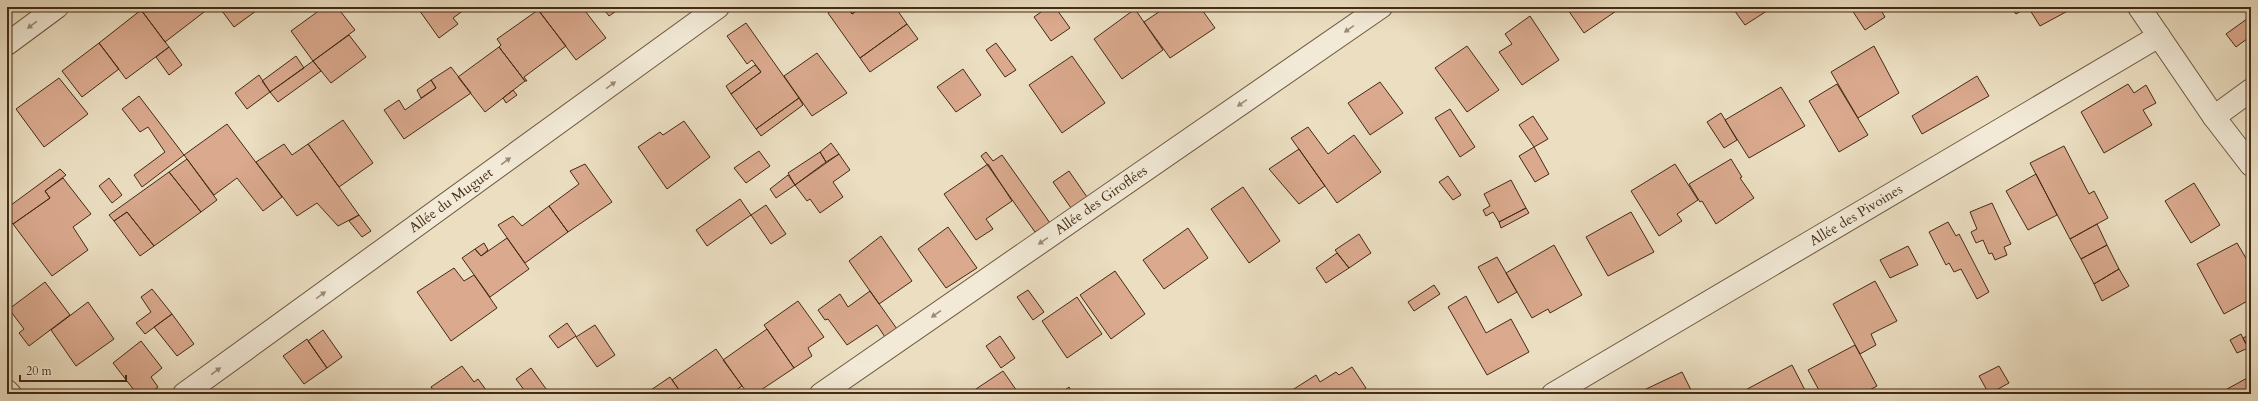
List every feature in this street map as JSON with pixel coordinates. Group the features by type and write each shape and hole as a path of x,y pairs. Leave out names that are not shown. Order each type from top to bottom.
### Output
{"street":[{"path":"7,44 57,7"},
{"name":"Allée du Muguet","path":"184,394 718,7"},
{"name":"Allée des Giroflées","path":"821,394 1381,7"},
{"path":"2139,7 2214,117 2251,165"},
{"name":"Allée des Pivoines","path":"1553,394 2159,36"},
{"path":"2214,117 2251,90"},
{"path":"7,391 10,394"}],"building":[{"path":"139,7 206,7 208,9 165,42"},
{"path":"219,7 259,7 260,8 234,27"},
{"path":"324,7 337,7 355,30 313,61 291,31"},
{"path":"417,7 468,7 453,18 458,24 439,38"},
{"path":"547,7 582,7 606,38 576,60 540,12"},
{"path":"602,7 622,7 609,16"},
{"path":"837,7 848,7 852,14 862,7 895,7 907,24 860,58 828,13"},
{"path":"848,7 862,7 852,14"},
{"path":"1048,7 1055,7 1070,28 1051,41 1034,17"},
{"path":"1166,7 1200,7 1215,28 1170,58 1144,22"},
{"path":"1566,7 1622,7 1584,33"},
{"path":"1738,7 1773,7 1745,25 1734,10"},
{"path":"1850,7 1879,7 1885,17 1865,30"},
{"path":"2011,7 2028,7 2016,14"},
{"path":"2028,7 2075,7 2040,26"},
{"path":"1135,9 1163,50 1122,79 1094,39"},
{"path":"141,10 169,47 126,79 99,43"},
{"path":"538,10 566,46 524,77 527,81 525,81 499,47 501,45 497,39"},
{"path":"1530,16 1559,60 1522,85 1499,52 1512,44 1505,34"},
{"path":"2251,16 2251,36 2236,47 2226,34"},
{"path":"746,23 799,98 756,129 731,94 761,72 752,60 747,64 727,36"},
{"path":"907,24 918,39 870,72 860,58"},
{"path":"349,35 366,57 331,83 313,61"},
{"path":"99,43 119,69 82,97 62,71"},
{"path":"996,43 1016,70 1005,77 986,50"},
{"path":"1467,46 1499,90 1467,112 1435,68"},
{"path":"1874,46 1899,93 1858,118 1831,72"},
{"path":"169,47 182,65 169,75 156,57"},
{"path":"499,47 525,81 485,112 458,77"},
{"path":"817,53 847,93 812,116 784,76"},
{"path":"296,56 304,68 270,92 262,81"},
{"path":"1072,56 1105,103 1062,133 1029,85"},
{"path":"313,61 321,71 278,102 270,92"},
{"path":"755,65 761,72 731,94 726,86"},
{"path":"451,67 471,93 404,139 384,110 399,100 405,110 436,88 431,80"},
{"path":"963,69 981,95 956,112 937,87"},
{"path":"259,75 270,92 247,109 235,93"},
{"path":"1977,76 1989,96 1922,134 1912,116"},
{"path":"59,78 88,114 44,147 16,109"},
{"path":"431,80 436,88 421,98 417,90"},
{"path":"1380,82 1403,113 1370,135 1348,103"},
{"path":"1837,84 1868,135 1839,152 1809,101"},
{"path":"2128,84 2134,93 2146,85 2156,103 2143,110 2152,125 2104,153 2081,112"},
{"path":"1781,87 1805,126 1749,158 1725,120"},
{"path":"513,90 517,95 506,103 503,98"},
{"path":"139,96 184,155 142,187 134,175 165,152 148,127 140,132 122,109"},
{"path":"799,98 803,105 761,136 756,129"},
{"path":"1450,109 1475,147 1460,157 1435,118"},
{"path":"1721,113 1737,140 1724,148 1707,122"},
{"path":"1533,116 1548,139 1534,147 1519,125"},
{"path":"343,120 373,163 339,187 308,144"},
{"path":"684,121 710,157 667,189 638,147 660,132 663,135"},
{"path":"227,124 282,197 263,211 237,178 214,195 184,155"},
{"path":"1308,127 1328,154 1354,135 1381,172 1337,203 1291,138"},
{"path":"831,143 839,154 826,162 820,152"},
{"path":"284,144 292,155 308,144 359,215 338,226 317,203 297,216 256,162"},
{"path":"2064,146 2089,194 2094,191 2108,218 2070,239 2030,163"},
{"path":"1534,147 1549,174 1535,182 1519,156"},
{"path":"1299,149 1325,186 1299,204 1269,169"},
{"path":"759,151 770,166 746,183 734,168"},
{"path":"820,152 826,162 795,185 788,173"},
{"path":"986,152 993,161 1002,155 1050,223 1035,232 981,156"},
{"path":"839,154 850,170 833,182 843,197 820,213 810,199 807,201 795,185"},
{"path":"187,159 217,200 201,212 169,172"},
{"path":"1731,159 1742,177 1740,178 1754,198 1716,224 1702,201 1700,202 1689,184"},
{"path":"585,164 612,202 568,232 549,206 579,184 570,171"},
{"path":"988,164 1012,201 986,219 993,229 976,240 944,194"},
{"path":"1675,164 1698,200 1677,214 1682,221 1659,236 1631,191"},
{"path":"60,169 66,175 45,191 50,198 13,224 7,217 7,208"},
{"path":"1069,171 1087,197 1071,208 1053,182"},
{"path":"169,172 201,212 154,246 127,212 114,221 109,215"},
{"path":"2036,174 2057,215 2028,230 2006,191"},
{"path":"788,175 795,185 776,198 770,189"},
{"path":"1448,176 1461,195 1453,200 1439,182"},
{"path":"63,178 91,214 73,227 88,250 52,276 13,224 50,198 45,191"},
{"path":"109,178 122,195 112,203 99,186"},
{"path":"1511,180 1526,208 1499,222 1493,212 1486,216 1483,210 1490,206 1484,194"},
{"path":"2194,183 2220,225 2191,243 2165,201"},
{"path":"1243,187 1280,241 1249,263 1211,209"},
{"path":"740,199 751,215 707,246 696,230"},
{"path":"1992,203 2011,244 2004,247 2007,255 1995,260 1992,253 1989,254 1983,240 1976,243 1971,232 1977,229 1970,212"},
{"path":"766,205 786,234 771,244 751,215"},
{"path":"549,206 568,232 525,263 498,225 513,216 522,226"},
{"path":"1526,208 1529,213 1501,228 1499,222"},
{"path":"127,212 154,246 140,256 114,221"},
{"path":"1631,212 1654,252 1608,276 1586,237"},
{"path":"359,215 371,231 362,237 349,221"},
{"path":"1948,222 1956,236 1959,234 1989,292 1977,299 1961,269 1954,272 1949,263 1946,265 1929,232"},
{"path":"2097,224 2107,245 2081,259 2070,239"},
{"path":"948,227 977,268 946,288 918,249"},
{"path":"1188,228 1208,258 1164,289 1143,260"},
{"path":"1359,234 1371,253 1349,268 1335,250"},
{"path":"881,236 912,281 879,304 849,261"},
{"path":"507,238 529,269 490,297 462,258 475,249 481,256"},
{"path":"484,243 488,250 481,256 475,249"},
{"path":"2237,243 2250,265 2246,267 2251,276 2251,299 2224,314 2197,264"},
{"path":"1554,245 1582,295 1550,313 1548,309 1532,318 1506,273"},
{"path":"2107,245 2119,269 2094,284 2081,259"},
{"path":"1908,246 1918,265 1890,278 1880,260"},
{"path":"1337,253 1349,268 1326,283 1316,268"},
{"path":"1497,257 1517,292 1498,303 1478,267"},
{"path":"454,268 464,281 474,275 497,308 451,341 417,292"},
{"path":"2119,269 2129,286 2102,301 2094,284"},
{"path":"1115,271 1145,314 1111,339 1080,295"},
{"path":"1875,281 1897,321 1871,334 1876,345 1860,354 1833,304"},
{"path":"45,282 70,315 29,346 19,333 24,329 9,309"},
{"path":"1434,285 1440,294 1414,311 1408,302"},
{"path":"152,289 172,314 145,334 136,323 151,312 141,297"},
{"path":"1028,290 1044,312 1033,320 1017,297"},
{"path":"870,291 897,329 885,337 877,325 847,345 828,319 825,320 818,310 840,294 848,307"},
{"path":"1466,296 1486,333 1511,319 1529,352 1487,375 1448,307"},
{"path":"1077,297 1102,334 1067,358 1042,321"},
{"path":"798,301 824,337 808,348 812,356 794,368 764,325"},
{"path":"88,302 114,339 76,366 51,330"},
{"path":"172,314 194,344 177,356 154,327"},
{"path":"567,323 576,336 558,348 549,336"},
{"path":"595,325 615,355 597,367 576,337"},
{"path":"767,329 794,368 755,394 748,394 723,360"},
{"path":"323,330 342,357 327,368 308,341"},
{"path":"2241,334 2248,348 2237,353 2230,340"},
{"path":"2251,334 2251,351 2250,351 2243,338"},
{"path":"1000,336 1015,358 1001,368 986,346"},
{"path":"307,339 327,368 304,384 283,356"},
{"path":"141,341 162,368 151,377 158,387 149,394 137,394 113,363"},
{"path":"1855,345 1877,386 1862,394 1821,394 1808,370"},
{"path":"716,349 742,386 730,394 682,394 672,380"},
{"path":"1792,365 1807,394 1738,394"},
{"path":"462,366 474,382 478,379 489,394 436,394 431,387"},
{"path":"1999,366 2009,383 1989,394 1979,376"},
{"path":"1352,367 1366,388 1357,394 1286,394 1316,375 1320,382 1336,372 1339,375"},
{"path":"531,368 549,393 527,394 516,379"},
{"path":"1003,371 1019,394 970,393"},
{"path":"1682,372 1693,394 1646,394 1644,390"},
{"path":"670,377 682,394 645,394"},
{"path":"2249,377 2251,394 2218,394"},
{"path":"1069,387 1073,394 1060,394"}]}
